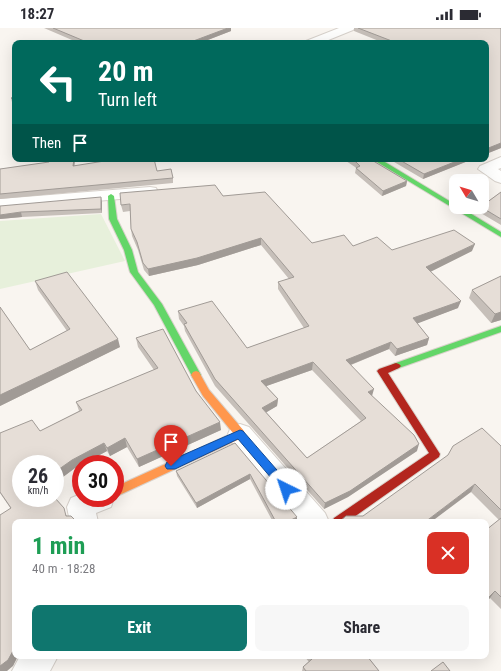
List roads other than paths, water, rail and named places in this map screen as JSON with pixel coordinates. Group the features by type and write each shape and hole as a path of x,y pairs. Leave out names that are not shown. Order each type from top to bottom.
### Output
{"street":[{"path":"318,40 350,28"},
{"path":"380,162 501,235"},
{"path":"501,162 486,169 501,178"},
{"path":"0,204 165,191"},
{"path":"111,196 113,219 128,250 134,272 158,304 206,393 312,519"},
{"path":"342,519 435,454 382,372 501,328"},
{"path":"124,488 240,434"},
{"path":"81,507 83,519"},
{"path":"28,671 39,659"}]}
